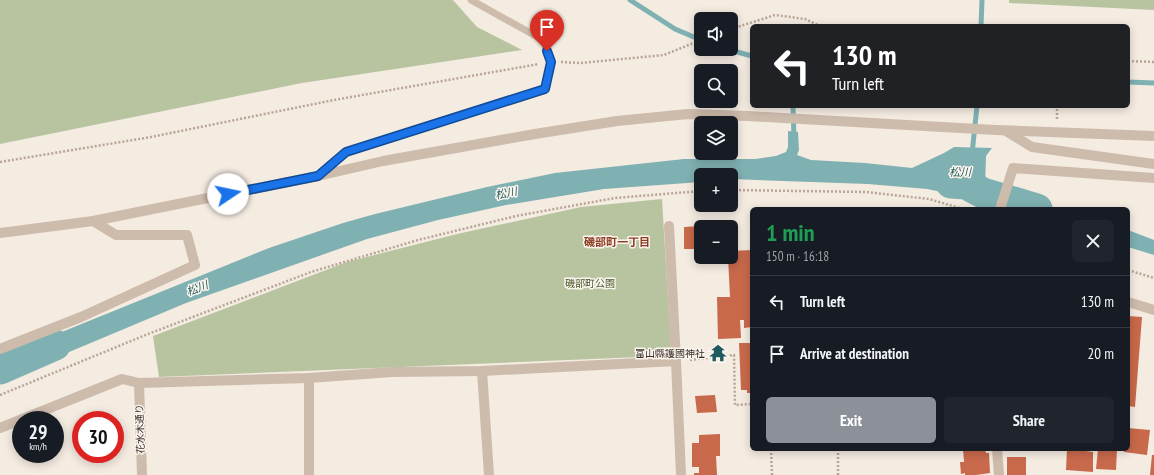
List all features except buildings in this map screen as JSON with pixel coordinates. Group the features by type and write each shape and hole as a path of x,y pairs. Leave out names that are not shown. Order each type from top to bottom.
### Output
{"street":[{"path":"0,233 93,221 318,176 383,161 542,133 617,121 688,114 756,116 1004,130 1154,136"},
{"path":"1004,130 1032,147 1154,164"},
{"path":"1001,207 1013,168 1154,178"},
{"path":"0,349 81,317 195,265 187,235 116,235 93,221"},
{"path":"669,226 681,475"},
{"path":"1130,303 1154,310"},
{"path":"0,428 122,379 139,382 309,378 392,372 482,372 676,361"},
{"path":"482,372 489,475"},
{"path":"309,378 309,475"},
{"name":"花水木通り","path":"139,382 142,475"},
{"path":"997,451 999,475"}],"lane":[{"path":"318,176 346,152 545,89 551,62 543,40 471,0"}],"path":[{"path":"738,27 775,15 805,19 816,24"},
{"path":"0,162 152,137 334,100 505,69 551,62 581,63 664,55 694,43"},
{"path":"1130,61 1154,62"},
{"path":"738,190 866,192 929,199 956,207"},
{"path":"0,395 148,334 311,272 410,242 516,216 615,198 694,192"},
{"path":"1130,271 1154,278"},
{"path":"676,361 734,355 735,405 750,404"},
{"path":"771,451 772,475"},
{"path":"838,451 838,475"}],"green space":[{"path":"0,0 453,0 477,27 522,50 302,83 0,144"},
{"path":"1009,0 1154,0 1154,10 1009,3"},
{"name":"磯部町公園","path":"662,199 671,350 664,356 159,377 153,336 347,262 457,234 581,207"}],"water":[{"name":"松川","path":"788,131 798,132 799,150 797,155 811,160 865,163 912,168 954,147 992,148 986,156 985,187 992,190 989,201 986,200 983,205 956,195 927,189 868,184 738,179 738,168 694,168 694,183 604,189 506,205 438,220 367,239 186,303 19,373 10,353 269,248 343,223 375,214 487,187 555,173 684,159 755,159 776,156 786,152 788,147"},
{"path":"1009,197 1021,200 1022,198 1027,199 1053,207 1017,207 1007,205"},
{"path":"1130,231 1154,240 1154,255 1130,248"},
{"path":"7,354 15,374 0,380 0,357"}],"waterway":[{"path":"630,0 675,29 694,37"},
{"path":"981,24 982,0"},
{"path":"738,52 750,55"},
{"path":"1130,82 1154,83"},
{"path":"793,108 794,138"},
{"path":"972,154 977,108"},
{"name":"松川","path":"951,183 966,184 983,193 1030,207"},
{"name":"松川","path":"0,369 55,345"}],"place":[{"name":"富山縣護國神社","path":"718,353"}],"district":[{"name":"磯部町一丁目","path":"617,242"}],"route":[{"path":"228,194 318,176 346,152 545,89 551,62 547,51"}]}
